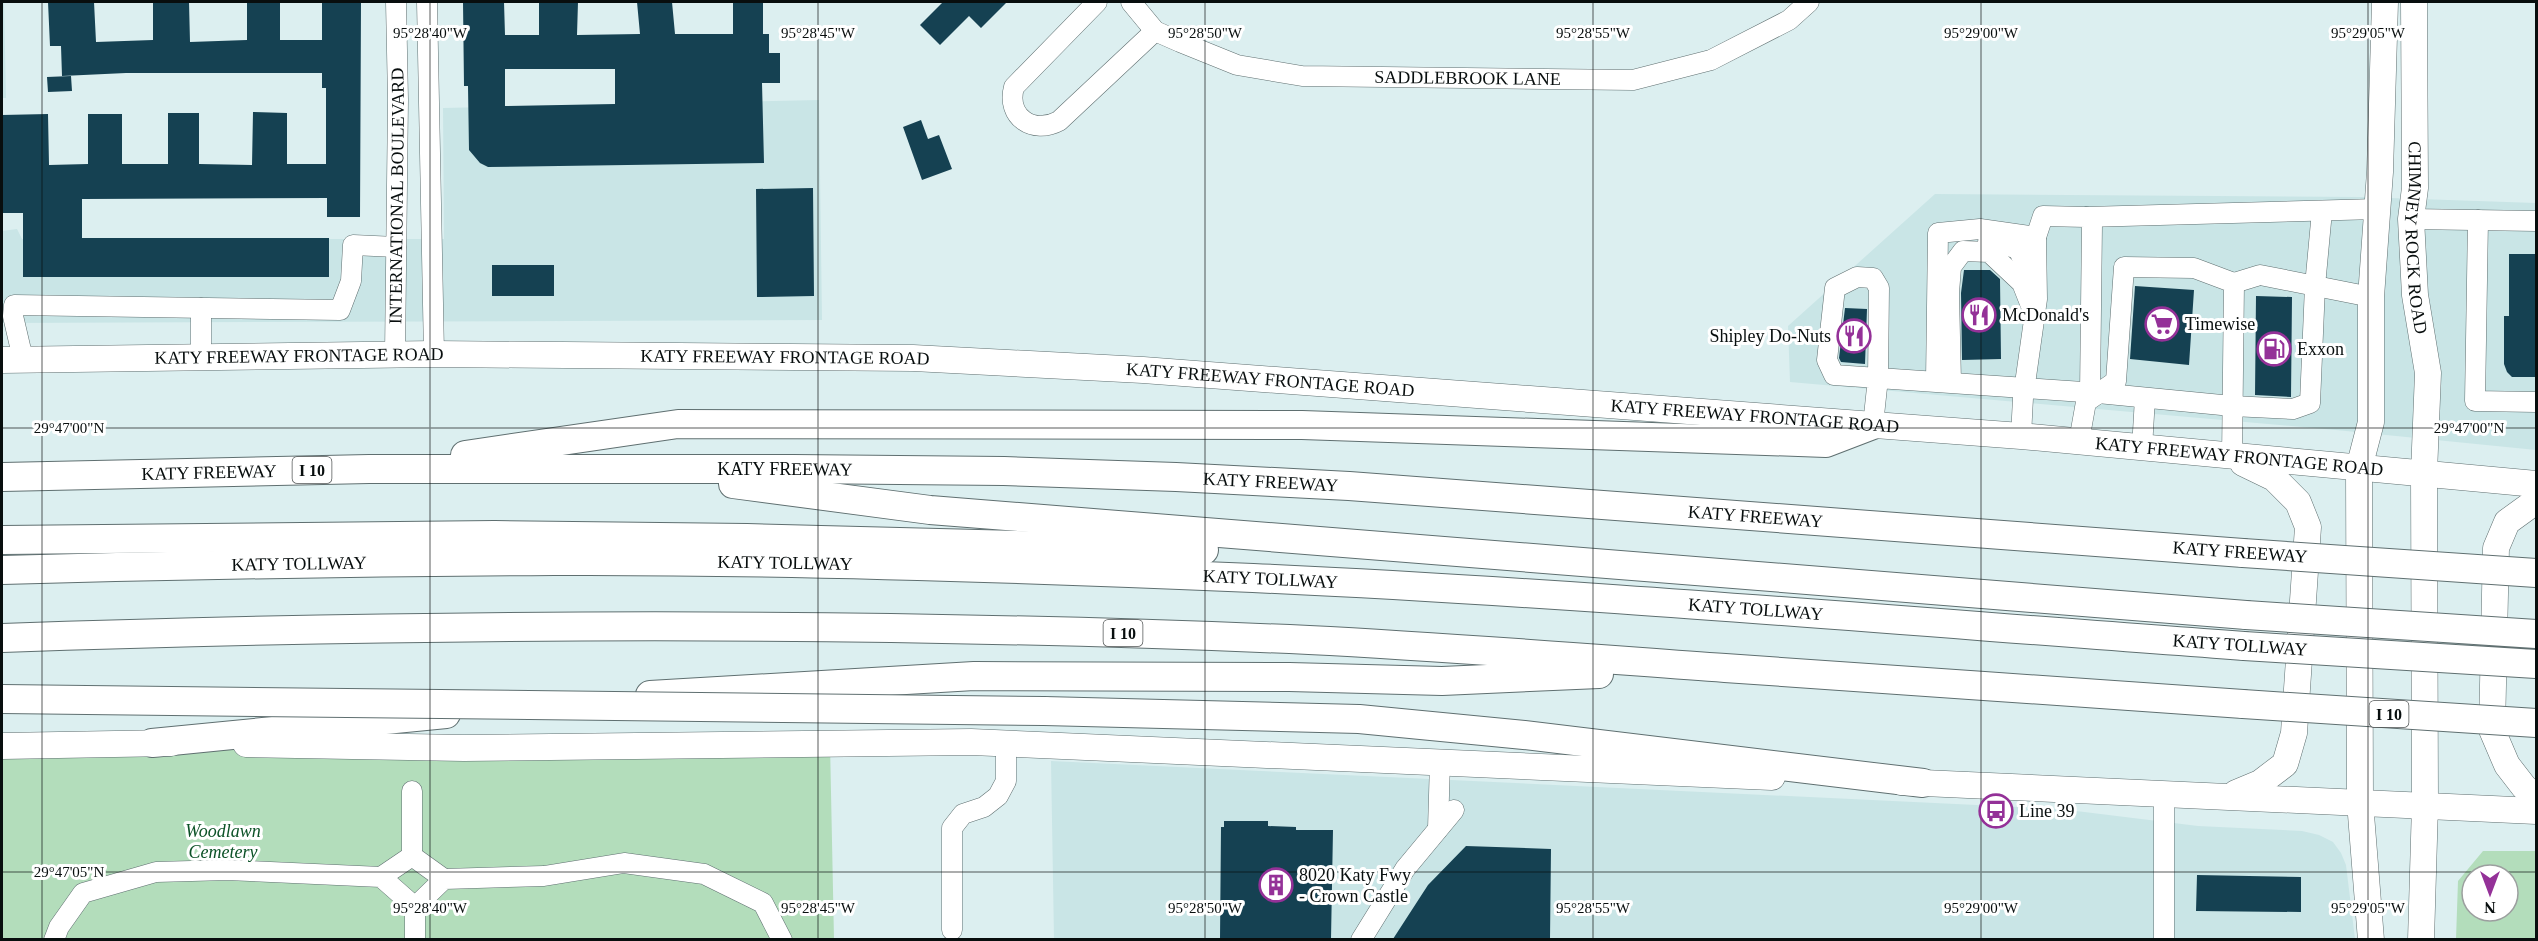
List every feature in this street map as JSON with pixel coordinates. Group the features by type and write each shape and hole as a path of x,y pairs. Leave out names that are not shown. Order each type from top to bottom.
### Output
{"highway":[{"path":"369,469 678,424 1302,425 1826,443 1873,425"},
{"name":"KATY FREEWAY","path":"2,477 369,469 898,470 1176,477 1349,486 2536,573"},
{"path":"623,470 930,510 1563,560"},
{"path":"2,540 495,535 667,537 1563,560"},
{"name":"KATY TOLLWAY","path":"1563,560 2246,615 2536,634"},
{"name":"KATY TOLLWAY","path":"2,570 300,563 561,561 902,566 1254,578 1463,589 2244,646 2536,664"},
{"path":"2,584 300,563"},
{"name":"I 10","path":"2,638 365,627 628,626 945,628 1309,640 1475,649 2536,723"},
{"path":"152,742 645,695 974,676 1277,677 1442,681 1730,668"},
{"path":"2,699 1044,711 1359,718 1536,736 1923,783"}],"main road":[{"name":"CHIMNEY ROCK ROAD","path":"2371,939 2360,802 2359,468 2371,422 2371,297 2380,172 2385,2"},
{"name":"CHIMNEY ROCK ROAD","path":"2414,2 2415,172 2411,219 2415,295 2428,373 2424,473 2425,805 2421,939"},
{"path":"2380,172 2415,172"},
{"name":"KATY FREEWAY FRONTAGE ROAD","path":"12,360 395,354 722,355 936,359 1143,370 2021,436 2536,484"},
{"path":"2230,795 2260,783 2285,764 2294,733 2308,527 2298,501 2274,478 2232,457"},
{"path":"2536,501 2507,522 2496,548 2492,730 2507,765 2524,787 2536,797"},
{"path":"2,746 152,742 464,748 971,742 2230,795 2536,811"}],"street":[{"name":"INTERNATIONAL BOULEVARD","path":"395,354 398,100 396,2"},
{"name":"INTERNATIONAL BOULEVARD","path":"427,2 434,354"},
{"path":"1097,2 1014,87 1012,103 1014,111 1026,124 1049,126 1059,121 1155,31"},
{"name":"SADDLEBROOK LANE","path":"1131,2 1155,31 1237,65 1302,76 1633,80 1711,60 1789,20 1809,2"},
{"path":"398,100 428,99"},
{"path":"2021,436 2037,299 2036,237 2043,216 2086,217 2377,209"},
{"path":"1873,425 1878,378 1879,288 1874,278 1857,277 1835,288 1827,360 1834,375 1878,378 1943,381 2025,390 2094,393 2232,406 2293,409 2310,403 2315,286 2322,211"},
{"path":"2086,217 2092,224 2094,393"},
{"path":"396,219 431,218"},
{"path":"2411,219 2535,223"},
{"path":"2478,220 2475,401 2536,402"},
{"path":"1943,381 1938,233 1980,229 2036,237"},
{"path":"12,360 13,316 8,304 340,309 351,281 353,246 396,247"},
{"path":"1943,381 1951,267 1963,251 1989,252 2022,283 2035,316"},
{"path":"2079,441 2086,402 2094,393 2116,381 2124,267 2194,268 2234,283 2260,275 2371,297"},
{"path":"2232,457 2234,283"},
{"path":"201,308 201,356"},
{"path":"2142,448 2145,398"},
{"path":"952,930 952,828 963,814 984,807 998,796 1006,781 1006,743"},
{"path":"1438,829 1440,762"},
{"path":"412,791 412,856"},
{"path":"2164,793 2164,939"},
{"path":"1362,939 1405,869 1454,810"},
{"path":"54,939 59,927 83,893 156,872 227,870 381,877 412,856"},
{"path":"412,856 444,879 543,876 624,862 704,874 763,903 783,939"},
{"path":"381,877 415,907"},
{"path":"415,939 415,907 444,879"}],"shaded area":[{"path":"2,2 4,2 6,98 2,98"},
{"path":"819,100 822,320 2,323 2,231 17,229 22,239 444,239 443,108"},
{"path":"1935,194 2361,197 2536,203 2536,450 1790,382 1788,326"},
{"path":"1051,761 2060,809 2198,826 2302,831 2319,835 2333,842 2341,853 2346,865 2355,939 1054,939"}],"green space":[{"name":"Woodlawn Cemetery","path":"830,743 834,939 2,940 2,749"},
{"path":"2483,851 2536,851 2536,939 2456,939 2458,881 2460,879 2460,923 2520,923 2520,863 2473,863"}],"building":[{"path":"48,2 94,2 96,42 153,40 153,2 189,2 190,42 247,40 247,2 280,2 280,40 322,40 322,2 361,2 360,217 327,217 327,198 82,199 82,238 329,238 329,277 23,277 23,213 2,213 2,115 48,114 49,165 88,164 88,114 122,114 122,164 168,164 168,113 199,113 199,164 252,165 253,112 287,113 287,164 326,164 326,88 322,88 322,73 126,73 62,76 61,46 50,46"},
{"path":"463,2 504,2 505,35 539,35 539,2 578,2 577,35 640,34 637,2 672,2 675,34 733,34 733,2 763,2 763,34 769,34 769,53 780,53 780,83 762,83 764,163 488,167 480,163 469,150 468,86 464,86","holes":["505,69 615,69 615,104 505,106"]},
{"path":"943,2 1007,2 981,28 969,16 940,45 920,25"},
{"path":"71,76 72,91 48,92 47,77"},
{"path":"921,120 928,139 939,135 952,169 922,180 903,127"},
{"path":"813,188 814,296 757,297 756,189"},
{"path":"2509,254 2536,254 2536,377 2512,377 2504,364 2504,316 2509,316"},
{"path":"492,265 554,265 554,296 492,296"},
{"name":"McDonald's","path":"1964,270 1990,270 2000,279 2001,359 1962,360 1961,293"},
{"name":"Timewise","path":"2135,286 2194,290 2189,365 2130,359"},
{"name":"Exxon","path":"2256,296 2292,297 2291,397 2255,395"},
{"name":"Shipley Do-Nuts","path":"1845,308 1867,309 1865,364 1841,362 1839,358"},
{"name":"8020 Katy Fwy - Crown Castle","path":"1224,821 1268,821 1268,826 1296,827 1296,830 1333,830 1331,939 1220,939 1221,827 1224,827"},
{"path":"1466,846 1551,849 1550,939 1393,939 1428,885"},
{"path":"2197,875 2301,877 2301,912 2196,911"}],"place":[{"name":"McDonald's","path":"1979,315"},
{"name":"Timewise","path":"2162,324"},
{"name":"Shipley Do-Nuts","path":"1854,336"},
{"name":"Exxon","path":"2274,349"},
{"name":"Line 39","path":"1996,811"},
{"name":"8020 Katy Fwy - Crown Castle","path":"1276,885"}]}
